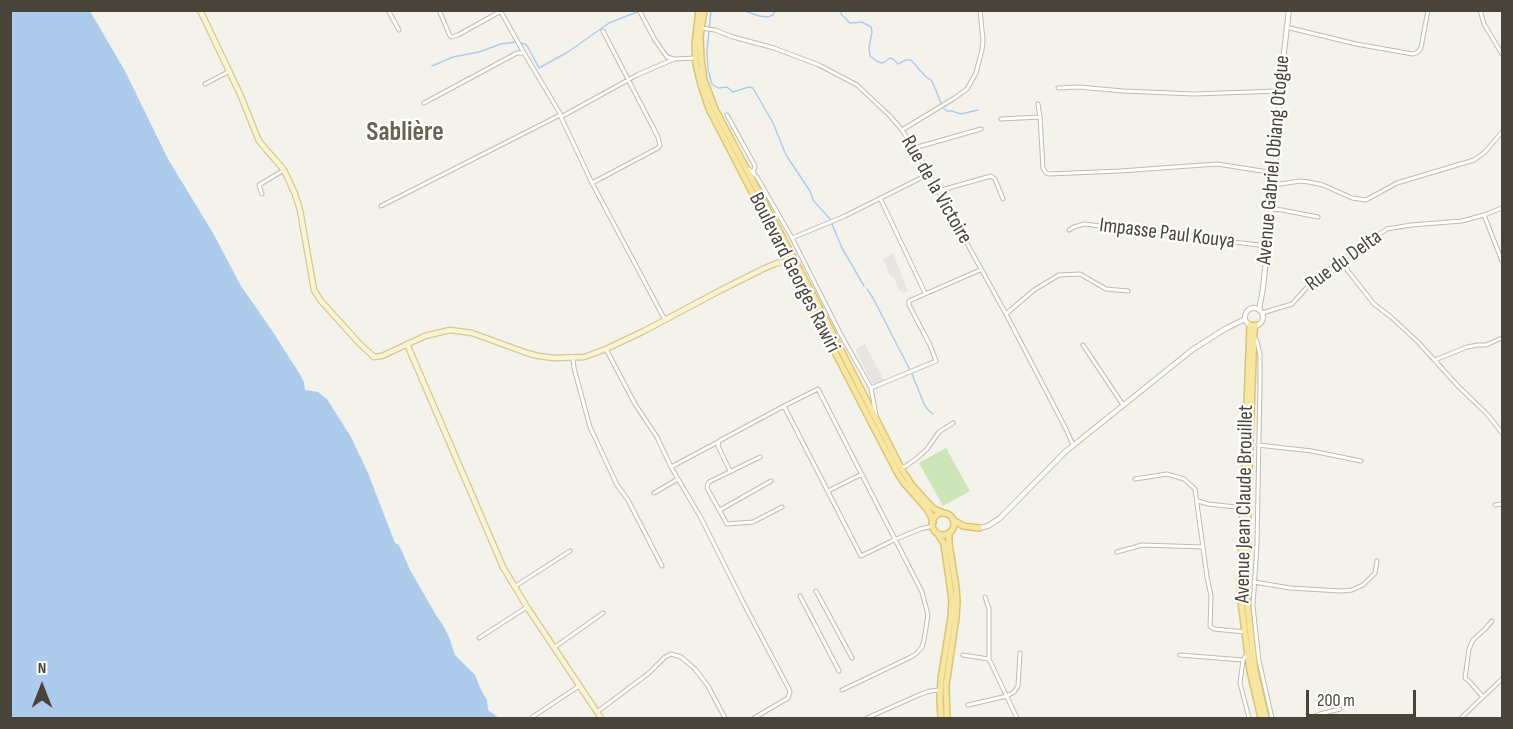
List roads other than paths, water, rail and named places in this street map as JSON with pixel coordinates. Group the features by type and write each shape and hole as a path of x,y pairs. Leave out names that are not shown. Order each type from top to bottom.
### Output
{"main road":[{"path":"200,10 230,71 259,141 284,170 299,206 312,284 317,295 374,357 382,356 431,333 457,330 472,333 532,355 554,358 588,356 777,263 787,262 791,266"},
{"name":"Boulevard Georges Rawiri","path":"699,10 695,44 696,58 700,85 709,109 897,472 927,509 933,524"},
{"name":"Boulevard Georges Rawiri","path":"704,10 706,29 700,55 706,85 720,119 901,468 927,502 934,509 943,513"},
{"path":"777,263 782,257 783,250"},
{"name":"Avenue Jean Claude Brouillet","path":"1253,325 1246,593 1255,671 1266,718"},
{"name":"Avenue Jean Claude Brouillet","path":"1253,325 1240,594 1247,652 1261,718"},
{"path":"407,344 503,567 601,718"},
{"path":"941,718 940,690 952,600 944,545 933,524 936,516 943,513 963,526 979,528"},
{"path":"947,718 946,685 957,601 949,544 954,525 953,520"},
{"path":"938,534 944,535 979,528"}],"street":[{"path":"388,10 399,30"},
{"path":"439,10 452,37 501,11 561,116 592,183 665,320"},
{"path":"639,10 667,57 696,58"},
{"path":"902,130 967,89 976,73 982,50 980,10"},
{"path":"1286,27 1356,44 1413,54 1420,48 1428,10"},
{"path":"1480,10 1484,24 1503,54"},
{"name":"Avenue Gabriel Obiang Otogue","path":"1260,311 1274,185 1280,91 1289,11"},
{"name":"Rue de la Victoire","path":"706,29 785,51 840,75 861,88 902,130 929,174 1006,314 1073,445"},
{"path":"592,183 660,145 603,31"},
{"path":"424,103 517,53 524,53"},
{"path":"381,206 628,80 674,59"},
{"path":"205,84 230,71"},
{"path":"1058,88 1194,94 1280,91"},
{"path":"1038,104 1043,168 1048,174 1217,164 1275,173"},
{"path":"728,116 754,166 753,173"},
{"path":"1001,119 1040,117"},
{"path":"914,148 981,129"},
{"path":"1274,185 1300,181 1316,183 1352,198 1366,200 1397,183 1474,160 1485,152 1503,132"},
{"path":"745,167 753,173 792,238 871,388 878,425"},
{"path":"261,194 259,185 284,170"},
{"path":"792,238 845,216 929,174"},
{"path":"938,191 992,176 1003,199"},
{"path":"880,198 925,293"},
{"name":"Rue du Delta","path":"1260,311 1292,304 1310,284 1360,246 1387,229 1462,221 1503,208"},
{"path":"1271,209 1318,217"},
{"path":"1485,215 1503,261"},
{"name":"Impasse Paul Kouya","path":"1069,230 1084,224 1267,246"},
{"path":"1341,262 1374,304 1392,317 1418,342 1503,433"},
{"path":"871,388 936,361 908,303 911,299 980,270"},
{"path":"1006,314 1042,284 1066,274 1084,275 1110,290 1128,291"},
{"path":"1250,308 1256,308 1263,315 1261,321 1253,325 1245,319 1250,308"},
{"path":"979,528 988,526 1000,518 1073,445 1198,346 1245,319"},
{"path":"1254,336 1260,362 1257,544 1253,606 1260,668 1272,718"},
{"path":"1435,360 1467,347 1486,345 1503,338"},
{"path":"1083,345 1123,405"},
{"path":"606,349 710,535 790,692 788,698 754,718"},
{"path":"573,358 590,427 617,485 628,500 662,566"},
{"path":"671,467 818,390 922,592 928,615 922,647 911,657 842,690"},
{"path":"784,406 861,556 933,524"},
{"path":"901,468 916,459 927,449 939,432 953,423"},
{"path":"719,441 719,449 730,471"},
{"path":"1258,445 1312,451 1361,461"},
{"path":"760,457 709,482 707,486 726,523 736,525 753,522 782,507"},
{"path":"828,491 862,474"},
{"path":"1135,479 1167,474 1177,476 1195,489 1211,596 1211,628 1245,632"},
{"path":"654,493 678,479"},
{"path":"720,510 771,481"},
{"path":"1198,501 1243,507"},
{"path":"1495,505 1503,504"},
{"path":"1117,552 1142,545 1203,547"},
{"path":"514,587 570,551"},
{"path":"1254,582 1290,588 1352,590 1362,585 1375,573 1377,561"},
{"path":"816,591 852,658"},
{"path":"800,596 839,671"},
{"path":"986,597 989,609 988,658 1017,718"},
{"path":"479,638 527,607"},
{"path":"555,647 603,613"},
{"path":"1483,697 1465,678 1469,649 1473,640 1492,621"},
{"path":"1247,652 1243,660 1241,688 1249,718"},
{"path":"968,705 1007,696 1014,692 1018,686 1020,653"},
{"path":"597,712 649,673 670,654 681,657 695,669 708,686 725,718"},
{"path":"963,655 988,658"},
{"path":"1180,655 1243,660"},
{"path":"1461,718 1503,679"},
{"path":"531,718 580,685"},
{"path":"867,718 921,694 940,690"},
{"path":"1310,718 1340,709"}],"water":[{"path":"10,11 90,11 125,71 168,159 213,233 241,286 301,376 305,390 318,392 327,399 351,437 368,473 395,543 401,549 410,570 443,625 455,655 475,675 487,700 488,710 499,718 11,718"}],"waterway":[{"path":"711,10 707,51 708,70 712,84 718,88 727,87 733,92 753,88 773,123 786,155 810,191 813,200 830,219"},
{"path":"742,10 768,17 773,15 775,10"},
{"path":"803,10 810,10"},
{"path":"841,10 841,14 850,23 862,22 871,27 870,56 883,63 890,58 898,64 911,60 932,81 941,103"},
{"path":"521,43 528,47 539,68 568,52 609,23 637,12"},
{"path":"432,66 453,57 516,42"},
{"path":"943,108 961,114 978,110"},
{"path":"832,224 842,248 864,286"},
{"path":"867,289 910,370"},
{"path":"912,374 924,404 933,414"}],"district":[{"name":"Sablière","path":"405,133"}]}
